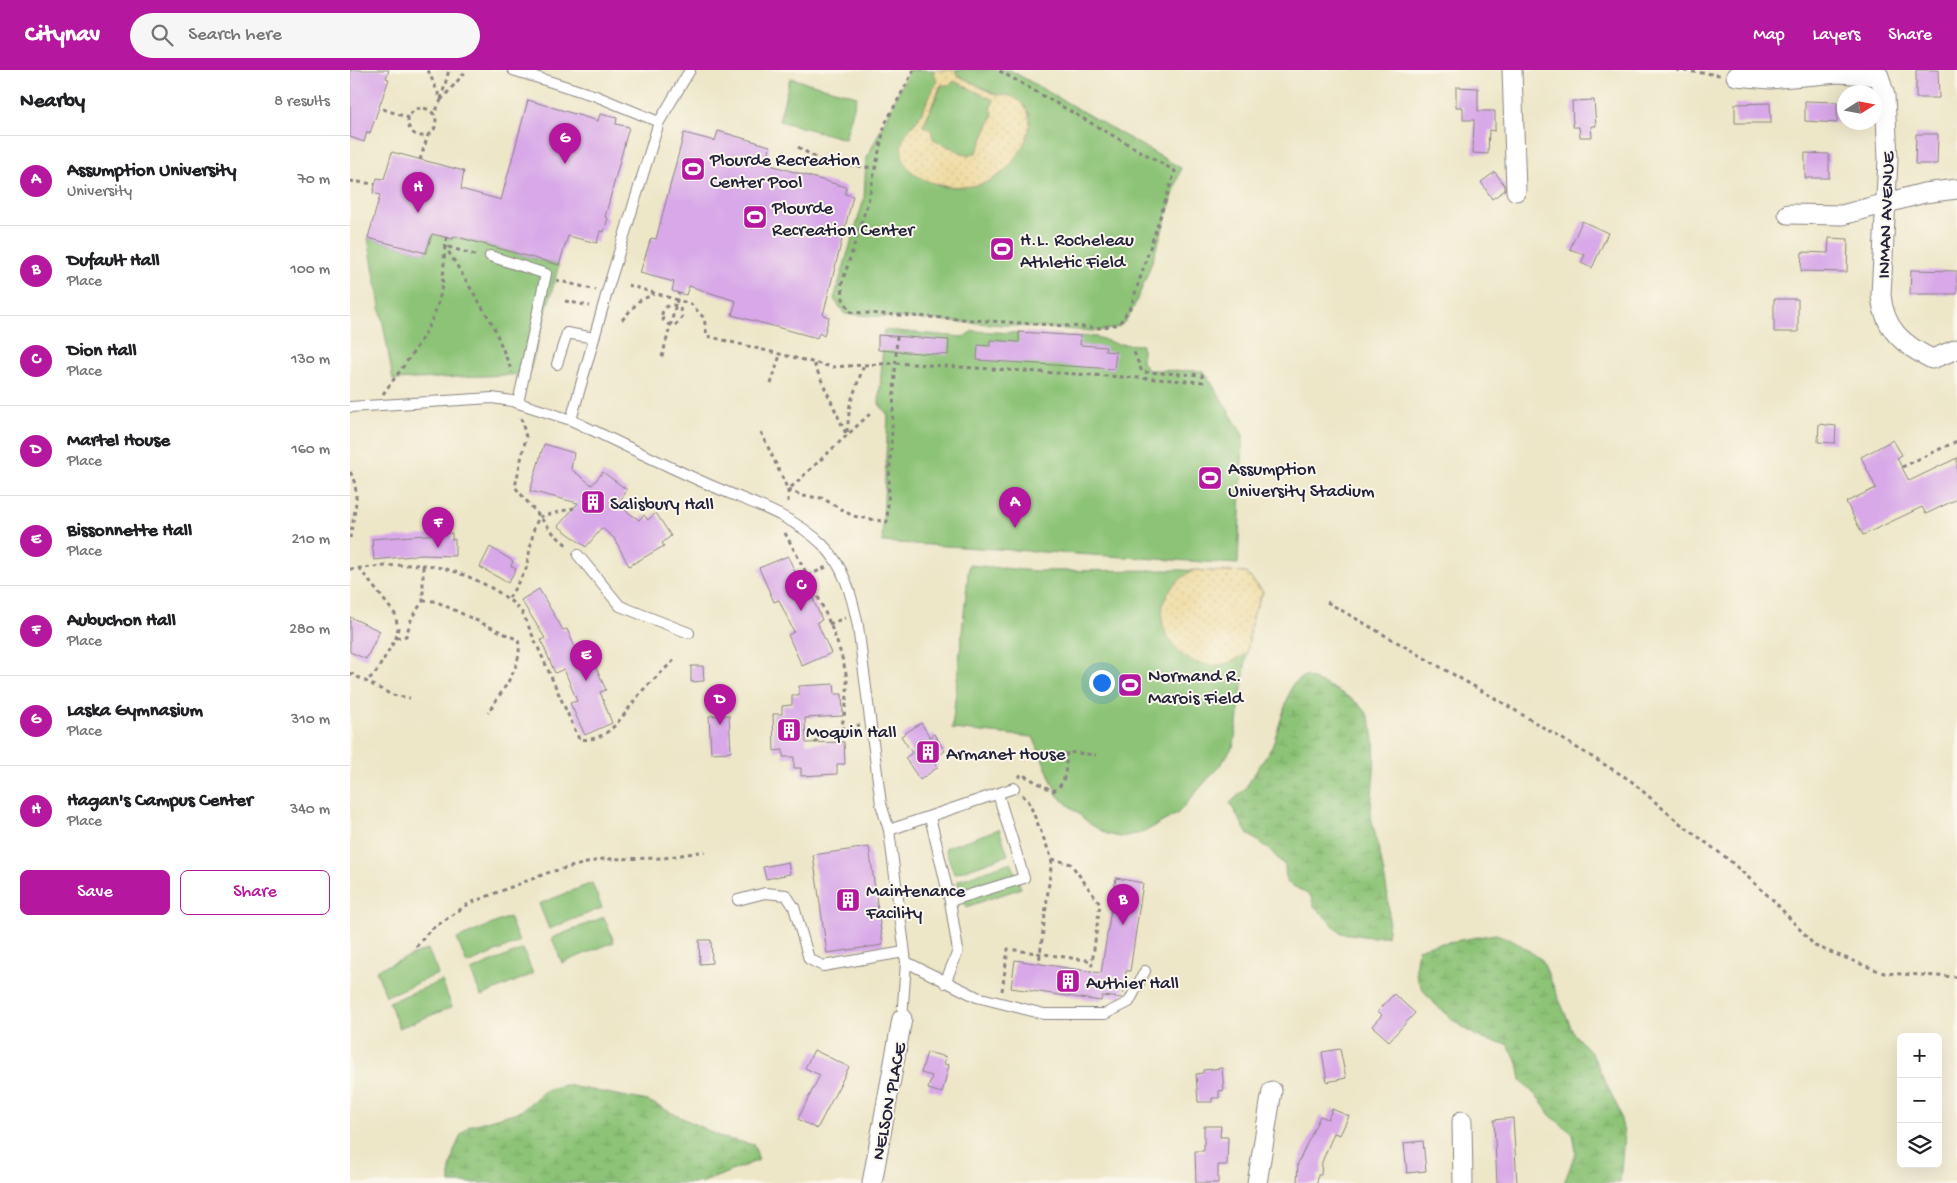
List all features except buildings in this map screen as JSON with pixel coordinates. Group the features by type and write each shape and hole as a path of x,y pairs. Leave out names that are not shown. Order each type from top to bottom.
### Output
{"street":[{"path":"1512,70 1516,191"},
{"name":"INMAN AVENUE","path":"1736,76 1770,79 1839,72 1879,76 1885,96 1888,158 1881,295 1885,316 1889,326 1900,340 1932,359 1957,349"},
{"path":"1788,214 1842,215 1935,190 1957,189"},
{"name":"NELSON PLACE","path":"872,1183 902,1019"},
{"path":"1257,1183 1272,1091"},
{"path":"1462,1121 1463,1183"}],"lane":[{"path":"513,70 596,96 659,122"},
{"path":"571,420 659,122 690,70"},
{"path":"490,256 546,274 518,403"},
{"path":"557,364 567,333 594,338"},
{"path":"350,407 492,398 518,403 571,420 657,462 792,521 823,544 836,562 846,582 853,603 862,648 881,804 889,830 905,957 902,1019"},
{"path":"578,555 620,606 690,633"},
{"path":"889,830 1014,788"},
{"path":"950,901 1024,878 998,794"},
{"path":"930,817 950,901 958,951 945,983"},
{"path":"738,900 765,892 786,895 794,907 809,959 823,966 905,957 945,983 1000,1004 1044,1014 1105,1014 1129,1002 1145,971"}],"path":[{"path":"428,70 441,100"},
{"path":"420,160 428,135 436,124 434,115 441,100 449,70"},
{"path":"441,100 467,70"},
{"path":"914,70 885,124 868,202 842,283 844,299 851,312 1099,328 1119,324 1132,306 1175,171 998,70"},
{"path":"1676,70 1736,76"},
{"path":"428,135 419,136 411,131 409,118 414,111 423,108 434,115"},
{"path":"382,109 409,118"},
{"path":"798,147 822,162 874,168"},
{"path":"350,181 375,184"},
{"path":"373,406 429,325 442,286 446,238"},
{"path":"445,246 493,325 513,374"},
{"path":"628,284 654,294 677,299 700,310 704,318 707,336 813,364 832,367 896,362 1203,382 1202,375 1142,372 1134,352"},
{"path":"622,320 640,301 654,294"},
{"path":"662,357 679,294"},
{"path":"565,301 593,307"},
{"path":"675,306 680,310 682,316 677,324 671,325 662,320 662,313 665,307 675,306"},
{"path":"788,490 804,496 822,498 853,516 887,522 897,336"},
{"path":"771,384 780,355"},
{"path":"813,364 847,436"},
{"path":"847,436 850,404 864,365"},
{"path":"788,490 872,412"},
{"path":"521,418 526,437 515,486 554,534 578,555"},
{"path":"760,432 788,490 788,502"},
{"path":"1902,467 1957,441"},
{"path":"350,472 355,480 356,493 350,538"},
{"path":"539,517 574,508"},
{"path":"508,598 526,569 534,528 539,517"},
{"path":"785,533 820,600 846,675 845,716 838,742"},
{"path":"808,576 836,562"},
{"path":"396,638 406,636 412,617 423,601 423,565"},
{"path":"350,569 423,565 469,578 508,598 523,614 579,739 589,740 617,725 643,691 674,660"},
{"path":"359,568 396,614 398,628 396,638 375,674 366,682"},
{"path":"423,601 435,601 518,640 520,648 519,659 488,713"},
{"path":"1327,602 1503,703 1630,780 1677,821 1728,859 1774,901 1815,946 1884,973 1957,977"},
{"path":"350,674 392,694 410,698"},
{"path":"815,743 825,731 871,724"},
{"path":"1039,964 1052,859 1028,800 1014,788 1021,774 1053,791 1060,788 1064,782 1067,752 1096,755"},
{"path":"416,947 430,930 470,903 550,872 603,859 664,858 705,851"},
{"path":"1052,859 1071,864 1100,904 1092,971"},
{"path":"1000,1004 1008,949 1093,961"}],"green space":[{"name":"H.L. Rocheleau Athletic Field","path":"909,70 933,70 937,82 917,121 912,124 938,186 956,187 977,184 1004,172 1015,153 1030,115 1025,107 1011,96 997,95 957,75 955,70 1010,70 1181,168 1138,299 1121,325 1111,329 1091,331 845,314 834,299 864,199 866,160"},
{"path":"790,78 857,96 845,139 779,121"},
{"path":"954,81 994,100 991,107 993,114 977,152 968,156 933,139 923,126 942,85"},
{"path":"435,226 440,236 453,239 454,236 559,265 529,374 393,380 368,238 426,253"},
{"path":"884,330 963,337 973,331 1097,337 1116,344 1142,345 1142,362 1148,370 1204,371 1243,435 1238,564 882,542 888,415 879,404"},
{"name":"Normand R. Marois Field","path":"969,565 1035,571 1181,570 1246,573 1263,592 1252,617 1234,745 1222,763 1177,814 1142,833 1120,837 1107,834 1090,824 1058,796 1033,737 952,729"},
{"path":"1304,676 1318,681 1355,701 1366,712 1371,723 1374,761 1371,815 1388,901 1389,925 1387,936 1371,937 1341,933 1314,906 1311,896 1286,882 1285,866 1270,850 1247,833 1230,803 1244,790 1272,747 1292,685"},
{"path":"999,829 1008,855 954,874 945,848"},
{"path":"1011,862 1021,888 966,907 957,881"},
{"path":"592,883 602,908 549,929 539,904"},
{"path":"509,917 519,942 467,964 457,939"},
{"path":"604,917 614,942 562,963 552,938"},
{"path":"1496,934 1515,941 1542,960 1574,1034 1592,1054 1619,1110 1624,1134 1620,1183 1564,1183 1576,1152 1573,1134 1550,1115 1541,1101 1521,1080 1518,1063 1507,1044 1484,1039 1463,1027 1432,1001 1419,982 1416,973 1418,949"},
{"path":"428,949 438,974 386,996 376,970"},
{"path":"523,949 533,974 481,996 471,971"},
{"path":"442,981 452,1007 399,1028 389,1002"},
{"path":"565,1085 648,1101 723,1138 754,1145 759,1160 701,1183 450,1183 450,1169 454,1151 461,1135 469,1126 521,1111 547,1089"}],"sand":[{"path":"933,70 955,70 957,75 994,94 1008,95 1025,107 1030,121 1025,142 1010,165 993,179 975,185 961,187 946,186 932,183 919,177 909,169 903,158 903,140 906,133 918,119 937,82","holes":["954,81 994,100 991,107 993,115 977,152 968,156 933,139 931,130 923,126 941,85 950,85"]},
{"path":"1193,570 1246,573 1263,592 1252,617 1247,654 1220,665 1198,663 1186,658 1169,639 1162,615 1164,602 1172,587"}],"place":[{"name":"Laska Gymnasium","path":"565,164"},
{"name":"Plourde Recreation Center Pool","path":"693,169"},
{"name":"Hagan's Campus Center","path":"418,213"},
{"name":"Plourde Recreation Center","path":"755,217"},
{"name":"H.L. Rocheleau Athletic Field","path":"1002,249"},
{"name":"Assumption University Stadium","path":"1210,478"},
{"name":"Salisbury Hall","path":"593,502"},
{"name":"Assumption University","path":"1015,528"},
{"name":"Aubuchon Hall","path":"438,548"},
{"name":"Dion Hall","path":"801,611"},
{"name":"Bissonnette Hall","path":"586,681"},
{"name":"Normand R. Marois Field","path":"1130,685"},
{"name":"Martel House","path":"720,725"},
{"name":"Moquin Hall","path":"789,730"},
{"name":"Armanet House","path":"928,752"},
{"name":"Maintenance Facility","path":"848,900"},
{"name":"Dufault Hall","path":"1123,925"},
{"name":"Authier Hall","path":"1068,981"}]}
